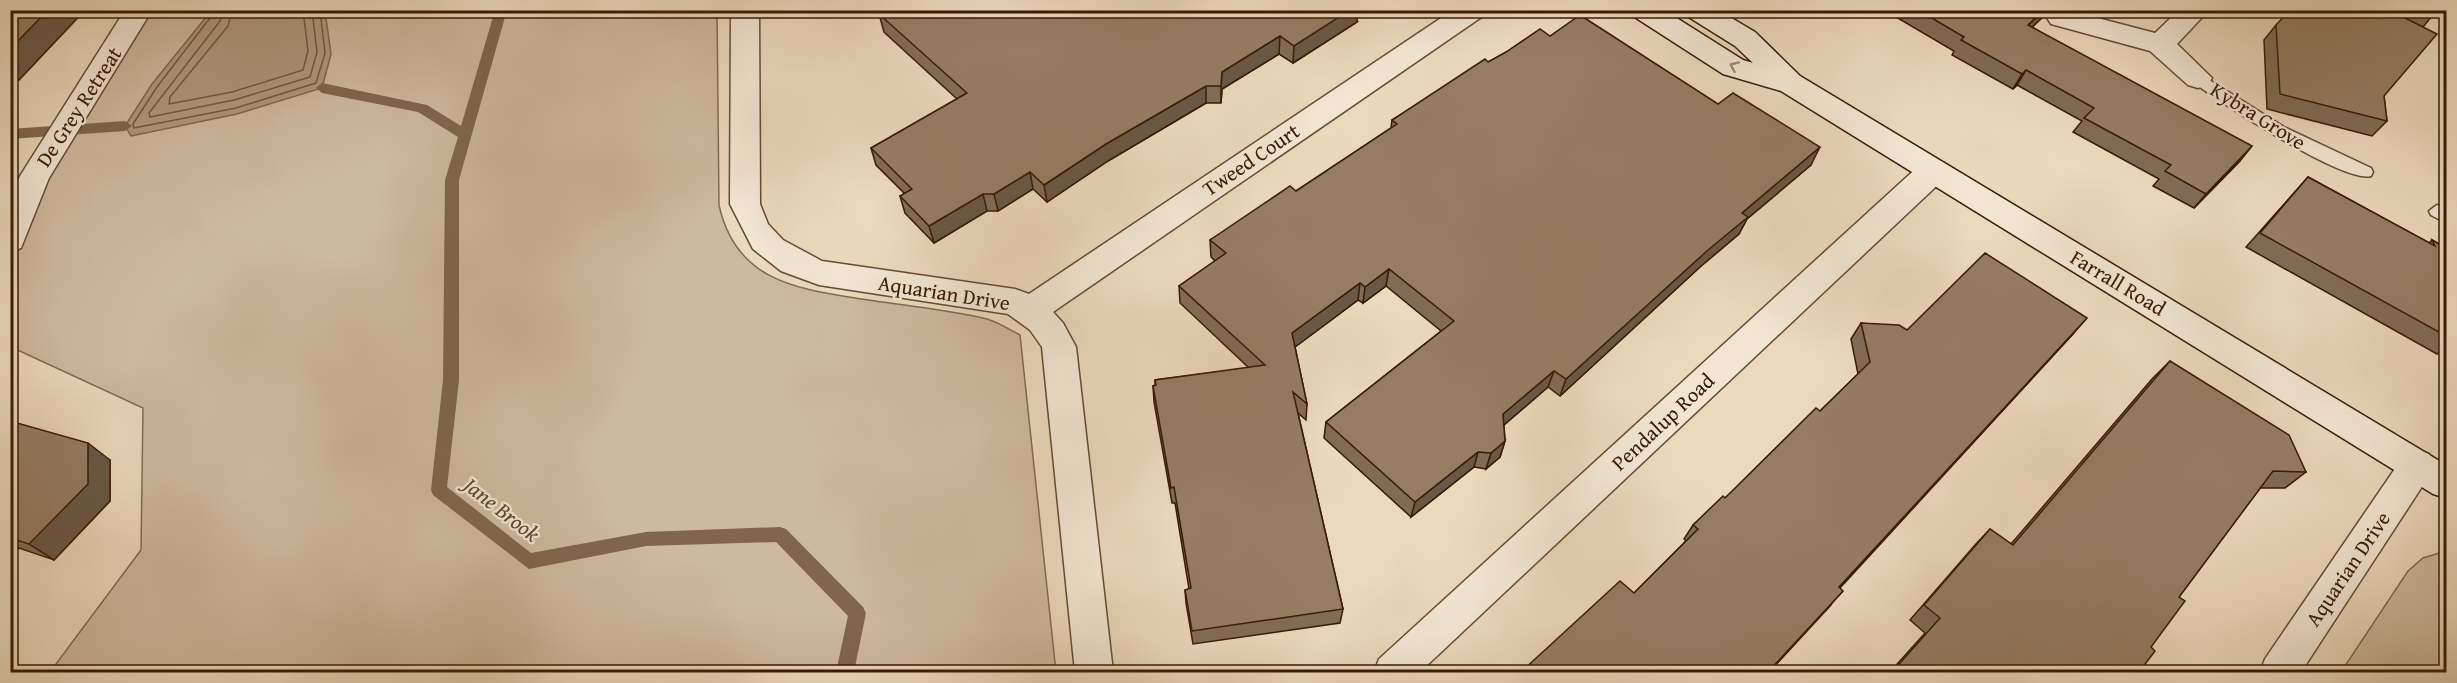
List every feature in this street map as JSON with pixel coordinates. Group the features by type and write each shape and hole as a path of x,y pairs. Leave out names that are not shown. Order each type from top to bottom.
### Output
{"street":[{"name":"De Grey Retreat","path":"10,240 35,176 139,10"},
{"name":"Aquarian Drive","path":"745,10 745,204 752,226 767,247 789,261 819,273 1015,302 1054,333 1059,347 1094,672"},
{"name":"Tweed Court","path":"1029,311 1102,259 1473,10"},
{"name":"Farrall Road","path":"1643,10 1733,67 1790,83"},
{"name":"Farrall Road","path":"1697,10 1745,39 1790,83 2432,474"},
{"path":"2160,44 2196,10"},
{"name":"Kybra Grove","path":"2061,18 2160,44 2198,78"},
{"name":"Pendalup Road","path":"1393,672 1933,171"},
{"name":"Aquarian Drive","path":"2279,672 2432,474"}],"lane":[{"name":"Kybra Grove","path":"2198,78 2234,106 2273,130 2365,172"}],"shaded area":[{"path":"139,11 717,11 719,205 727,230 738,249 752,264 769,275 809,290 987,319 1020,335 1056,672 50,672 141,550 143,408 11,347 10,240"},
{"path":"2446,551 2446,672 2341,672 2408,571 2423,558"}],"water":[{"path":"211,11 325,11 331,54 322,88 237,114 131,136 125,126 152,84"}],"building":[{"path":"10,10 48,10 10,49"},
{"path":"886,10 1350,10 1294,46 1280,36 1222,72 1221,86 1206,86 1106,144 1044,185 1030,172 994,194 983,194 929,226 900,196 912,189 871,148 967,93 879,14"},
{"path":"1918,10 2044,10 2028,25 2252,146 2206,194 2165,171 2171,165 2084,118 2094,108 2026,70 2022,74 1961,40 1964,37"},
{"path":"2290,10 2434,10 2433,15 2395,13 2437,34 2384,96 2387,121 2280,94 2276,25"},
{"path":"1580,15 1718,104 1733,93 1820,147 1742,213 1748,217 1708,250 1566,379 1554,371 1503,414 1505,441 1491,453 1478,452 1415,502 1326,422 1454,321 1389,269 1365,287 1360,283 1292,333 1307,404 1293,392 1343,609 1192,631 1185,590 1191,588 1174,487 1171,488 1153,386 1156,385 1155,380 1265,365 1179,286 1226,253 1210,240 1290,186 1296,191 1397,124 1392,120 1485,59 1488,62 1540,29 1550,36"},
{"path":"2308,177 2435,246 2432,240 2446,248 2446,336 2260,233"},
{"path":"1985,253 2087,318 1839,587 1843,591 1768,672 1521,672 1620,581 1634,593 1698,529 1693,525 1723,496 1725,498 1816,408 1820,411 1870,362 1861,323 1899,325 1907,330"},
{"path":"2170,361 2289,435 2306,472 2273,471 2179,597 2185,601 2151,647 2155,651 2139,672 2113,672 2107,668 2104,672 1892,672 1940,618 1924,605 1990,529 2013,545"},
{"path":"10,421 88,443 88,484 29,544 10,538"}],"waterway":[{"name":"Jane Brook","path":"465,135 501,10"},
{"path":"322,88 422,108 465,135"},
{"path":"10,134 125,126"},
{"name":"Jane Brook","path":"465,135 452,180 451,380 439,490 529,561 646,539 780,534 857,613 845,672"}]}
